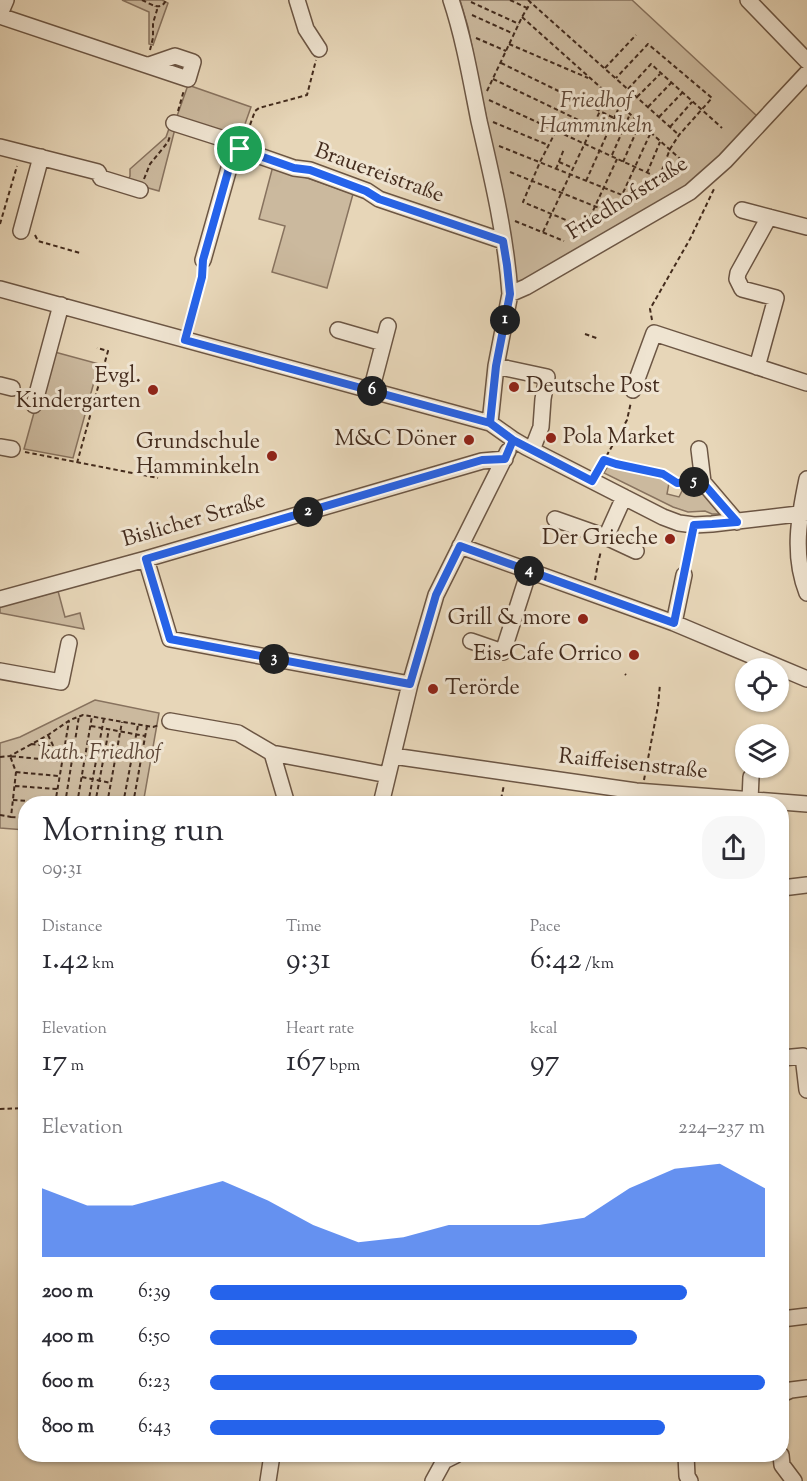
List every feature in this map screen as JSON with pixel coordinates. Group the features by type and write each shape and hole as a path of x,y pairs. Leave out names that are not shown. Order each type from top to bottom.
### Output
{"street":[{"path":"6,0 0,15 188,79"},
{"path":"297,0 306,29 319,49"},
{"path":"451,0 458,21 485,148 503,241 510,294 496,366 490,423"},
{"path":"748,0 807,61"},
{"name":"Friedhofstraße","path":"510,294 690,192 725,161 807,73"},
{"name":"Brauereistraße","path":"174,123 294,168 310,170 366,191 379,199 503,241"},
{"path":"0,147 98,172 101,178 140,190"},
{"path":"203,260 233,154 240,149"},
{"path":"21,231 41,157"},
{"path":"741,210 807,227"},
{"path":"757,367 776,298 742,289 737,279 738,273 769,217"},
{"path":"0,289 490,423 513,440 679,523 694,525 737,522 803,513"},
{"path":"34,405 61,305"},
{"path":"371,391 388,326"},
{"path":"338,330 383,343"},
{"path":"633,390 654,333 807,383"},
{"path":"496,366 547,377 541,427 532,450"},
{"path":"383,796 410,684 436,595 513,440"},
{"path":"699,449 702,482 737,522"},
{"name":"Bislicher Straße","path":"0,599 146,559 482,460 505,459"},
{"path":"807,478 797,543 798,565 807,593"},
{"path":"606,537 624,497"},
{"path":"555,519 606,537 636,551"},
{"path":"460,546 674,623 807,679"},
{"path":"146,559 170,639 410,684"},
{"path":"471,641 503,652 530,572"},
{"path":"674,623 684,575"},
{"path":"0,671 61,682 69,644"},
{"path":"170,721 238,733 272,753 388,776"},
{"path":"272,753 285,796"},
{"name":"Raiffeisenstraße","path":"393,756 526,772 637,796"},
{"path":"750,796 751,778"},
{"name":"Raiffeisenstraße","path":"789,803 807,804"},
{"path":"789,887 807,885"},
{"path":"789,1057 803,1056 807,1090"},
{"path":"789,1318 807,1316"},
{"path":"789,1391 807,1388"},
{"path":"268,1481 271,1462"},
{"path":"433,1481 443,1462"},
{"path":"686,1462 687,1476 690,1481"},
{"path":"782,1462 794,1481"}],"path":[{"path":"142,0 160,7 166,0"},
{"path":"510,0 527,8"},
{"path":"616,78 648,44 712,98 679,135 670,149 658,178 484,98 529,1 679,135"},
{"path":"471,2 519,24"},
{"path":"149,65 153,23 157,10 155,6"},
{"path":"472,15 514,34"},
{"path":"522,17 687,165"},
{"path":"604,68 636,34"},
{"path":"476,38 506,51"},
{"path":"509,44 591,79"},
{"path":"240,149 258,108 307,95 319,49"},
{"path":"501,63 614,118"},
{"path":"628,89 651,64 722,128"},
{"path":"637,97 661,73"},
{"path":"140,190 150,164 168,142 188,79"},
{"path":"493,79 593,127"},
{"path":"648,107 671,82"},
{"path":"659,117 682,92"},
{"path":"670,127 693,101"},
{"path":"586,181 620,105"},
{"path":"543,232 600,111"},
{"path":"611,156 630,114"},
{"path":"493,122 548,145"},
{"path":"623,162 640,123"},
{"path":"556,130 523,202 585,228 617,159"},
{"path":"497,145 622,195 651,132"},
{"path":"647,172 661,141"},
{"path":"556,169 564,149"},
{"path":"0,224 21,152"},
{"path":"559,162 573,168"},
{"path":"510,172 609,212"},
{"path":"654,333 650,309 690,239 714,189"},
{"path":"512,220 564,241"},
{"path":"21,231 35,235 38,241 80,253"},
{"path":"185,340 202,277 203,260"},
{"path":"585,334 599,339"},
{"path":"77,463 108,351 97,348"},
{"path":"592,481 627,420 633,390"},
{"path":"6,448 158,477"},
{"path":"604,460 663,474 677,483 702,482"},
{"path":"684,575 694,525"},
{"path":"592,594 606,537"},
{"path":"637,796 658,706 660,684"},
{"path":"10,756 70,720 83,715 153,727 170,721"},
{"path":"66,796 79,716"},
{"path":"78,796 92,716"},
{"path":"89,796 104,718"},
{"path":"56,796 70,720"},
{"path":"109,796 122,722"},
{"path":"125,796 138,725"},
{"path":"91,726 145,736"},
{"path":"134,796 147,726"},
{"path":"97,796 109,729"},
{"path":"48,735 61,762"},
{"path":"31,744 53,746"},
{"path":"0,757 10,756 61,762"},
{"path":"10,756 16,772 11,817"},
{"path":"16,772 59,776"},
{"path":"82,777 111,783"},
{"path":"15,786 57,789"},
{"path":"13,800 18,800"},
{"path":"0,815 18,817"},
{"path":"0,1109 18,1108"}],"green space":[{"path":"122,0 162,0 168,3 153,45 149,44 149,12"},
{"name":"Friedhof Hamminkeln","path":"460,0 632,0 757,116 700,178 518,284 514,282 499,180 468,27"},
{"path":"188,85 251,107 239,141 176,119"},
{"path":"171,123 176,125 159,191 127,182 130,169 166,137"},
{"path":"273,166 353,194 327,288 272,272 285,226 259,219"},
{"path":"51,351 99,364 73,458 24,449"},
{"path":"608,466 663,478 669,483 667,494 679,497 683,489 694,486 703,491 721,509 720,514 705,511 688,512 673,507 604,473"},
{"path":"58,591 65,617 80,613 84,629 0,613 0,605"},
{"name":"kath. Friedhof","path":"95,700 159,713 144,796 18,796 18,829 0,828 0,743 20,737"}],"place":[{"name":"Deutsche Post","path":"514,387"},
{"name":"Evgl. Kindergarten","path":"153,390"},
{"name":"Pola Market","path":"551,438"},
{"name":"M&C Döner","path":"469,440"},
{"name":"Grundschule Hamminkeln","path":"272,456"},
{"name":"Der Grieche","path":"670,539"},
{"name":"Grill & more","path":"583,619"},
{"name":"Eis-Cafe Orrico","path":"634,655"},
{"name":"Terörde","path":"433,689"}],"route":[{"path":"240,149 233,154 203,260 202,277 185,340 490,423 513,440 592,481 604,460 663,474 677,483 702,482 737,522 694,525 674,623 460,546 436,595 410,684 170,639 146,559 482,460 505,459 513,440 490,423 496,366 510,294 503,241 379,199 366,191 310,170 294,168 240,149"}]}
